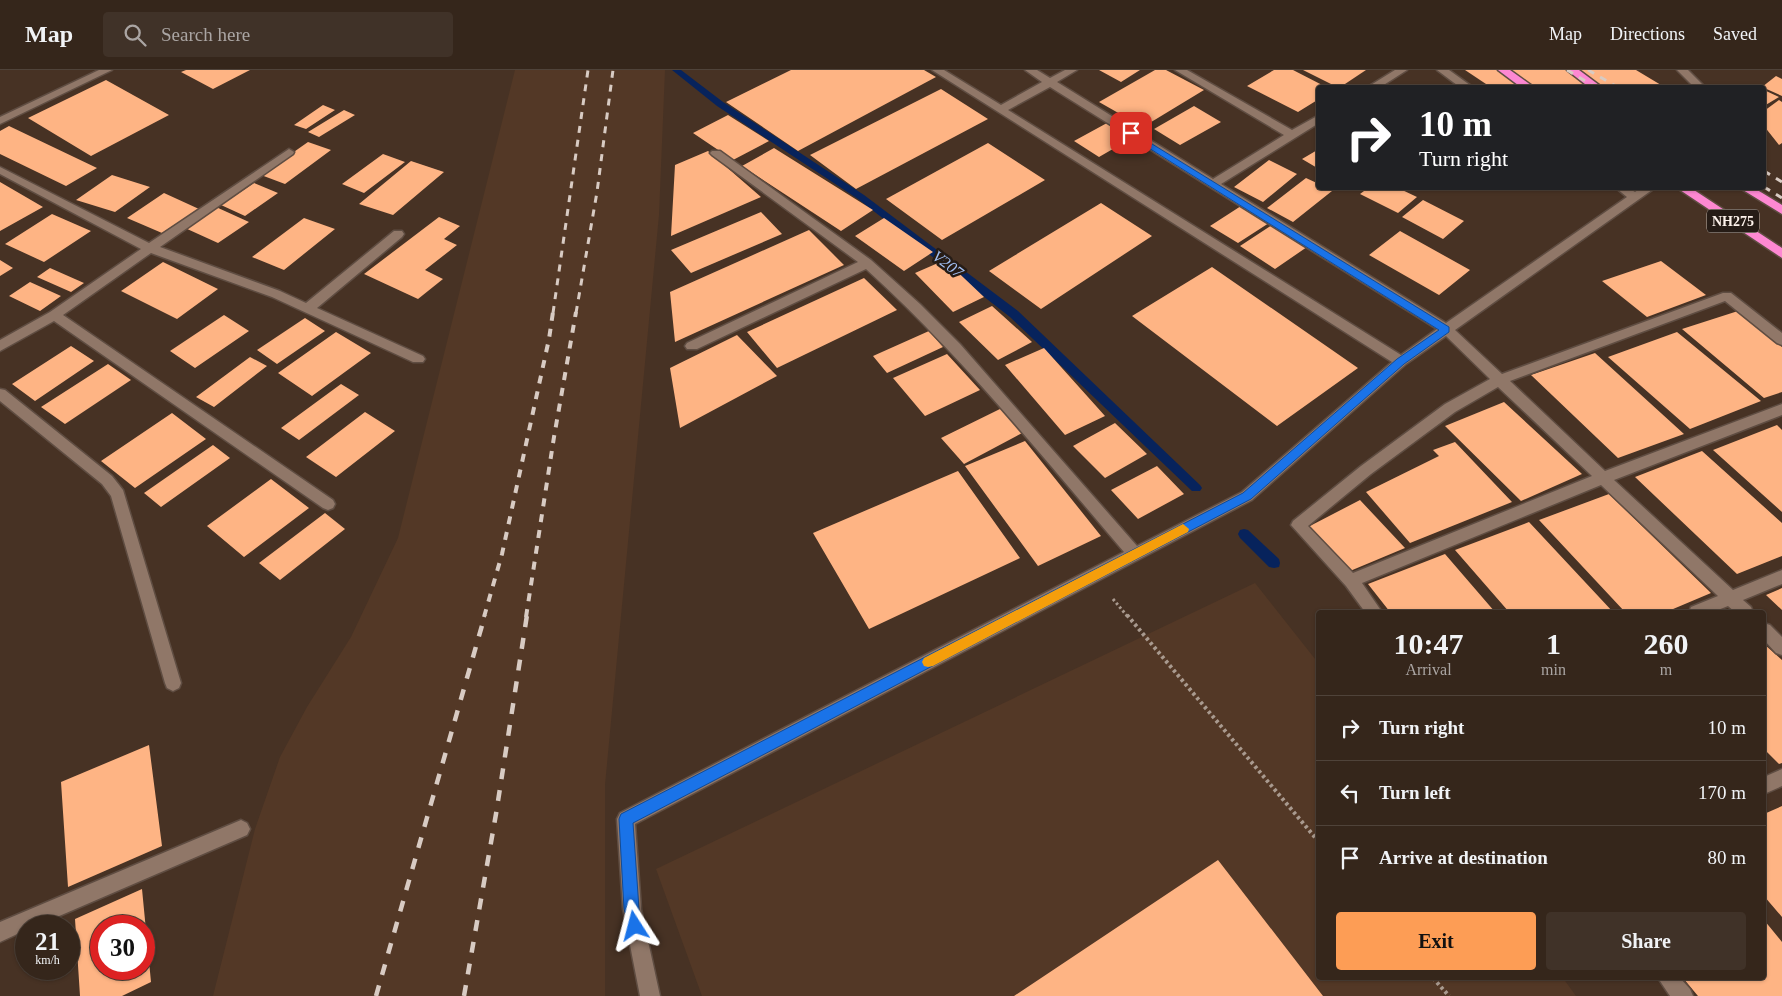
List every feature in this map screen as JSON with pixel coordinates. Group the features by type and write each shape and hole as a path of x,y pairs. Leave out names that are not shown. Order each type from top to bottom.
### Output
{"highway":[{"path":"1503,70 1526,85"},
{"path":"1572,70 1594,85"},
{"name":"NH275","path":"1687,190 1782,254"},
{"path":"1750,190 1782,210"}],"street":[{"path":"0,121 107,70"},
{"path":"937,70 1164,211 1401,362"},
{"path":"1030,70 1446,329 1743,610"},
{"path":"1000,110 1072,70"},
{"path":"1180,70 1291,134"},
{"path":"1377,85 1402,70"},
{"path":"1442,70 1464,85"},
{"path":"1686,71 1698,85"},
{"path":"1212,184 1316,120"},
{"path":"0,346 54,315 288,152"},
{"path":"716,153 867,262 955,347 1135,554"},
{"path":"0,170 149,248 276,294 418,359"},
{"path":"1624,190 1635,197"},
{"path":"650,996 632,909 626,819 1247,496 1401,362 1645,190"},
{"path":"308,308 398,234"},
{"path":"692,346 867,262"},
{"path":"1373,610 1351,581 1298,525 1366,470 1450,408 1499,380 1727,296 1782,340"},
{"path":"54,315 328,504"},
{"path":"0,394 107,480 118,494 173,683"},
{"path":"1351,581 1603,478 1782,409"},
{"path":"1702,610 1782,577"},
{"path":"1766,632 1782,648"},
{"path":"1766,785 1782,777"},
{"path":"0,932 241,829"},
{"path":"1670,980 1683,996"}],"path":[{"path":"1094,576 1316,838"},
{"path":"1435,980 1449,996"}],"shaded area":[{"path":"515,70 665,70 659,215 605,785 605,996 213,996 255,829 280,757 307,707 351,637 398,538"},
{"path":"1255,583 1316,660 1316,980 1564,980 1576,996 702,996 656,869"}],"building":[{"path":"186,70 250,70 213,89 181,72"},
{"path":"791,70 924,70 936,77 798,151 726,102"},
{"path":"1099,70 1140,70 1121,82"},
{"path":"1155,70 1166,70 1204,90 1143,127 1099,102"},
{"path":"1274,70 1293,70 1322,85 1316,85 1316,101 1298,112 1247,86"},
{"path":"1303,70 1366,70 1344,85 1333,85"},
{"path":"1465,70 1636,70 1661,85 1488,85"},
{"path":"1776,76 1782,79 1782,96 1766,89 1765,85"},
{"path":"106,80 169,115 91,156 28,118"},
{"path":"941,89 988,119 856,189 810,155"},
{"path":"1766,91 1779,97 1766,105"},
{"path":"1779,100 1782,102 1782,143 1779,145 1766,129 1766,110"},
{"path":"323,105 335,110 306,129 294,125"},
{"path":"1194,106 1221,122 1180,145 1154,129"},
{"path":"344,110 355,115 319,137 308,132"},
{"path":"728,115 769,141 733,160 693,133"},
{"path":"1107,123 1132,138 1099,157 1074,141"},
{"path":"9,126 97,168 66,186 0,154 0,131"},
{"path":"308,142 331,150 285,184 261,175"},
{"path":"988,143 1045,180 942,240 886,199"},
{"path":"774,148 873,210 841,231 742,166"},
{"path":"708,151 761,197 671,236 675,165"},
{"path":"1316,151 1316,167 1302,159"},
{"path":"383,154 405,162 364,193 342,184"},
{"path":"1269,160 1297,174 1263,202 1234,187"},
{"path":"411,161 444,172 393,215 359,204"},
{"path":"112,175 150,187 115,212 76,200"},
{"path":"1306,178 1316,183 1316,190 1332,191 1293,222 1267,208"},
{"path":"0,182 43,207 0,231"},
{"path":"254,183 278,193 245,216 221,205"},
{"path":"1365,190 1402,190 1417,197 1398,213 1360,194"},
{"path":"164,193 199,209 162,233 127,218"},
{"path":"1423,200 1464,221 1443,239 1402,217"},
{"path":"1101,203 1152,236 1041,309 989,271"},
{"path":"1241,206 1269,223 1238,243 1210,226"},
{"path":"216,207 249,222 218,243 185,228"},
{"path":"761,212 782,234 691,273 671,250"},
{"path":"52,214 91,231 44,262 5,244"},
{"path":"439,217 460,226 444,239 457,245 425,270 443,279 418,299 364,274"},
{"path":"304,218 335,229 284,270 252,257"},
{"path":"884,218 933,252 904,271 855,236"},
{"path":"1272,225 1307,247 1275,269 1240,246"},
{"path":"809,230 844,265 675,342 670,292"},
{"path":"1400,231 1470,270 1439,295 1369,255"},
{"path":"0,260 13,268 0,276"},
{"path":"945,260 984,297 953,312 915,273"},
{"path":"1661,261 1706,295 1647,317 1602,281"},
{"path":"163,262 218,289 177,319 121,291"},
{"path":"1212,267 1358,368 1277,426 1132,316"},
{"path":"50,268 84,283 71,292 37,277"},
{"path":"864,278 897,310 777,368 747,332"},
{"path":"30,282 61,296 40,311 9,296"},
{"path":"992,306 1032,342 998,360 959,322"},
{"path":"1738,311 1782,347 1782,392 1764,398 1682,329"},
{"path":"224,315 249,331 195,368 170,351"},
{"path":"305,318 325,331 277,364 257,350"},
{"path":"929,331 943,347 887,373 873,356"},
{"path":"336,332 371,353 312,396 278,373"},
{"path":"1677,332 1761,401 1690,429 1608,357"},
{"path":"737,335 777,376 680,428 670,368"},
{"path":"71,346 94,361 35,401 12,384"},
{"path":"1044,348 1105,416 1065,435 1005,365"},
{"path":"1595,353 1684,434 1618,458 1531,375"},
{"path":"947,354 980,390 925,416 893,378"},
{"path":"250,357 267,366 214,407 196,397"},
{"path":"108,364 131,380 65,424 41,407"},
{"path":"341,384 359,395 299,440 281,428"},
{"path":"1504,402 1582,474 1521,501 1445,426"},
{"path":"1002,408 1024,432 964,464 941,438"},
{"path":"365,412 395,431 336,477 306,457"},
{"path":"172,413 206,439 135,488 101,461"},
{"path":"1115,423 1147,454 1105,478 1073,446"},
{"path":"1777,425 1782,430 1782,512 1713,450"},
{"path":"1025,441 1101,536 1038,566 965,466"},
{"path":"1455,442 1512,502 1410,543 1366,492 1439,456 1433,450"},
{"path":"213,445 230,458 161,507 144,493"},
{"path":"1702,451 1782,523 1782,556 1737,574 1635,477"},
{"path":"1157,466 1184,494 1138,519 1111,490"},
{"path":"958,471 1020,558 869,629 813,533"},
{"path":"271,479 309,508 244,557 207,526"},
{"path":"1609,494 1711,593 1671,610 1623,610 1539,520"},
{"path":"1360,500 1405,548 1350,571 1308,527"},
{"path":"325,513 345,529 280,580 259,563"},
{"path":"1529,522 1611,610 1507,610 1455,550"},
{"path":"1445,554 1493,610 1388,610 1368,584"},
{"path":"1782,588 1782,610 1766,595"},
{"path":"1766,646 1782,660 1782,763 1779,764 1766,751"},
{"path":"149,745 162,846 68,887 61,782"},
{"path":"1782,806 1782,917 1766,898 1766,813"},
{"path":"1218,860 1323,996 1014,996"},
{"path":"142,889 145,915 90,915 90,980 151,980 151,982 122,996 80,996 80,917"},
{"path":"1766,922 1782,942 1782,996 1698,996 1685,980 1766,980"}],"waterway":[{"name":"V207","path":"676,70 720,104 861,197 1014,314 1196,488"},
{"name":"V207","path":"1244,534 1274,563"}],"railway":[{"path":"553,313 588,70"},
{"path":"576,313 597,192 613,70"},
{"path":"1567,70 1592,85"},
{"path":"1588,70 1614,85"},
{"path":"1766,172 1782,182"},
{"path":"1766,188 1782,198"},
{"path":"484,617 502,554 549,339 553,312"},
{"path":"526,617 576,312"},
{"path":"376,996 485,615"},
{"path":"464,996 496,814 527,615"}],"slow traffic":[{"path":"928,662 1183,529"}],"route":[{"path":"635,926 632,909 626,819 1247,496 1401,362 1446,329 1131,133"}]}
